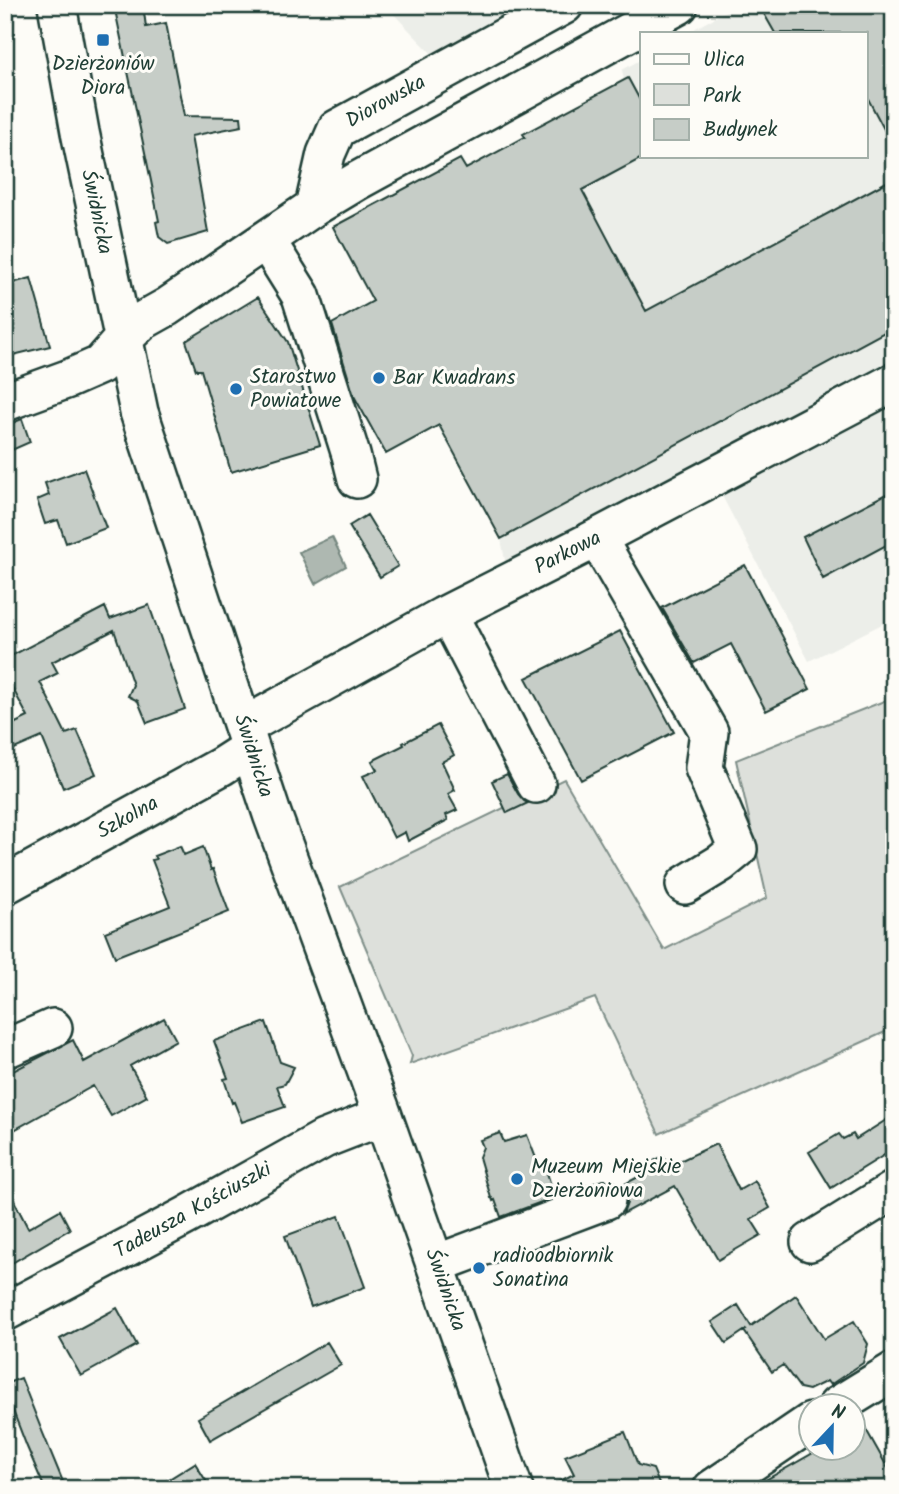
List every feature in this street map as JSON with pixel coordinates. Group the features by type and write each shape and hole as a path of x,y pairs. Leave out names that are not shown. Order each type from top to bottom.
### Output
{"street":[{"name":"Świdnicka","path":"57,5 80,132 139,412 272,814 383,1116 514,1489"},
{"name":"Diorowska","path":"314,207 326,154 337,129 564,5"},
{"path":"577,5 604,47"},
{"path":"5,402 100,365 142,321 167,307 314,207 679,5"},
{"path":"326,154 334,168 359,180"},
{"path":"266,240 300,296 357,479"},
{"name":"Parkowa","path":"247,737 448,614 894,382"},
{"path":"597,538 709,732 704,768 738,849 685,885"},
{"path":"448,614 536,784"},
{"name":"Szkolna","path":"5,885 222,766 247,737"},
{"path":"5,1049 53,1028"},
{"name":"Tadeusza Kościuszki","path":"5,1312 324,1139 383,1116"},
{"path":"810,1242 894,1190"},
{"path":"436,1264 606,1200"},
{"path":"859,1392 894,1371"},
{"path":"712,1489 797,1431"}],"shaded area":[{"path":"385,5 521,5 433,55"},
{"path":"737,5 894,5 894,358 507,571 501,539 333,227 460,159 466,169 524,137 523,134 624,80 622,70 640,60 640,158 867,158 867,32 689,32"},
{"path":"894,405 894,618 809,661 721,494"},
{"path":"332,537 346,566 315,584 299,552"}],"green space":[{"path":"894,697 894,1028 659,1134 595,998 410,1064 412,1056 340,887 564,779 664,950 767,898 736,760"}],"building":[{"path":"114,5 143,5 146,27 166,23 184,116 241,117 242,126 191,136 208,232 168,244 159,237 156,222 159,221"},
{"path":"759,5 894,5 894,148 867,97 867,32 774,32"},
{"path":"628,78 640,100 642,158 582,190 646,311 894,178 894,327 501,539 439,425 386,454 354,396 332,324 373,301 333,227 460,159 466,169 525,137 523,134"},
{"path":"31,278 50,346 5,357 5,285"},
{"name":"Starostwo Powiatowe","path":"258,297 288,342 320,445 231,472 201,370 196,370 186,341"},
{"path":"22,419 30,442 5,453 5,426"},
{"path":"84,469 106,528 66,543 58,520 45,524 37,500 49,495 45,483"},
{"path":"894,490 894,541 823,579 803,537"},
{"path":"367,515 398,566 380,577 349,526"},
{"path":"745,565 810,689 766,711 731,644 694,663 662,608"},
{"path":"149,605 185,709 147,723 138,701 128,696 133,685 114,630 52,662 58,673 40,682 66,734 77,730 96,774 63,788 42,737 5,753 5,728 28,717 5,674 5,659 105,607 110,619"},
{"path":"620,631 674,732 581,780 526,678"},
{"path":"438,725 454,755 442,762 455,790 448,794 457,810 446,815 448,820 408,841 405,832 394,838 363,776 377,770 372,761"},
{"path":"507,774 518,794 528,803 507,813 492,781"},
{"path":"180,846 184,855 203,847 229,912 115,957 105,932 170,906 152,860 156,859 154,856"},
{"path":"164,1018 176,1040 130,1066 147,1096 111,1116 93,1086 5,1135 5,1106 12,1102 5,1089 5,1075 73,1040 84,1062"},
{"path":"266,1022 280,1062 294,1067 285,1084 277,1086 285,1107 242,1122 234,1102 232,1103 224,1079 228,1078 214,1041"},
{"path":"894,1115 894,1149 831,1188 809,1152 839,1134 843,1139 853,1134 856,1139"},
{"name":"Muzeum Miejskie Dzierżoniowa","path":"500,1133 504,1142 527,1135 539,1166 544,1164 555,1197 501,1217 495,1200 491,1198 479,1157 483,1147 480,1140"},
{"path":"716,1144 739,1190 755,1181 770,1208 751,1219 761,1235 718,1260 675,1186 623,1214 627,1203 626,1193 621,1186 640,1176 637,1170 663,1156 669,1166"},
{"path":"5,1183 28,1228 60,1210 70,1229 5,1267"},
{"path":"339,1216 365,1287 311,1307 285,1236"},
{"path":"796,1295 824,1339 854,1321 868,1344 863,1363 830,1385 827,1381 809,1390 800,1388 783,1365 772,1372 744,1331 726,1343 712,1322 738,1305 751,1326"},
{"path":"117,1308 137,1345 81,1376 60,1339"},
{"path":"327,1342 341,1365 210,1440 198,1418"},
{"path":"21,1378 66,1489 45,1489 27,1447 5,1390 5,1384"},
{"path":"867,1431 894,1479 894,1489 750,1489 797,1462 867,1462"},
{"path":"625,1432 638,1465 653,1469 661,1489 544,1489 574,1474 565,1456"},
{"path":"195,1463 211,1489 153,1489"}],"place":[{"name":"Dzierżoniów Diora","path":"103,40"},
{"name":"Bar Kwadrans","path":"379,378"},
{"name":"Starostwo Powiatowe","path":"236,389"},
{"name":"Muzeum Miejskie Dzierżoniowa","path":"517,1179"},
{"name":"radioodbiornik Sonatina","path":"479,1268"}]}
